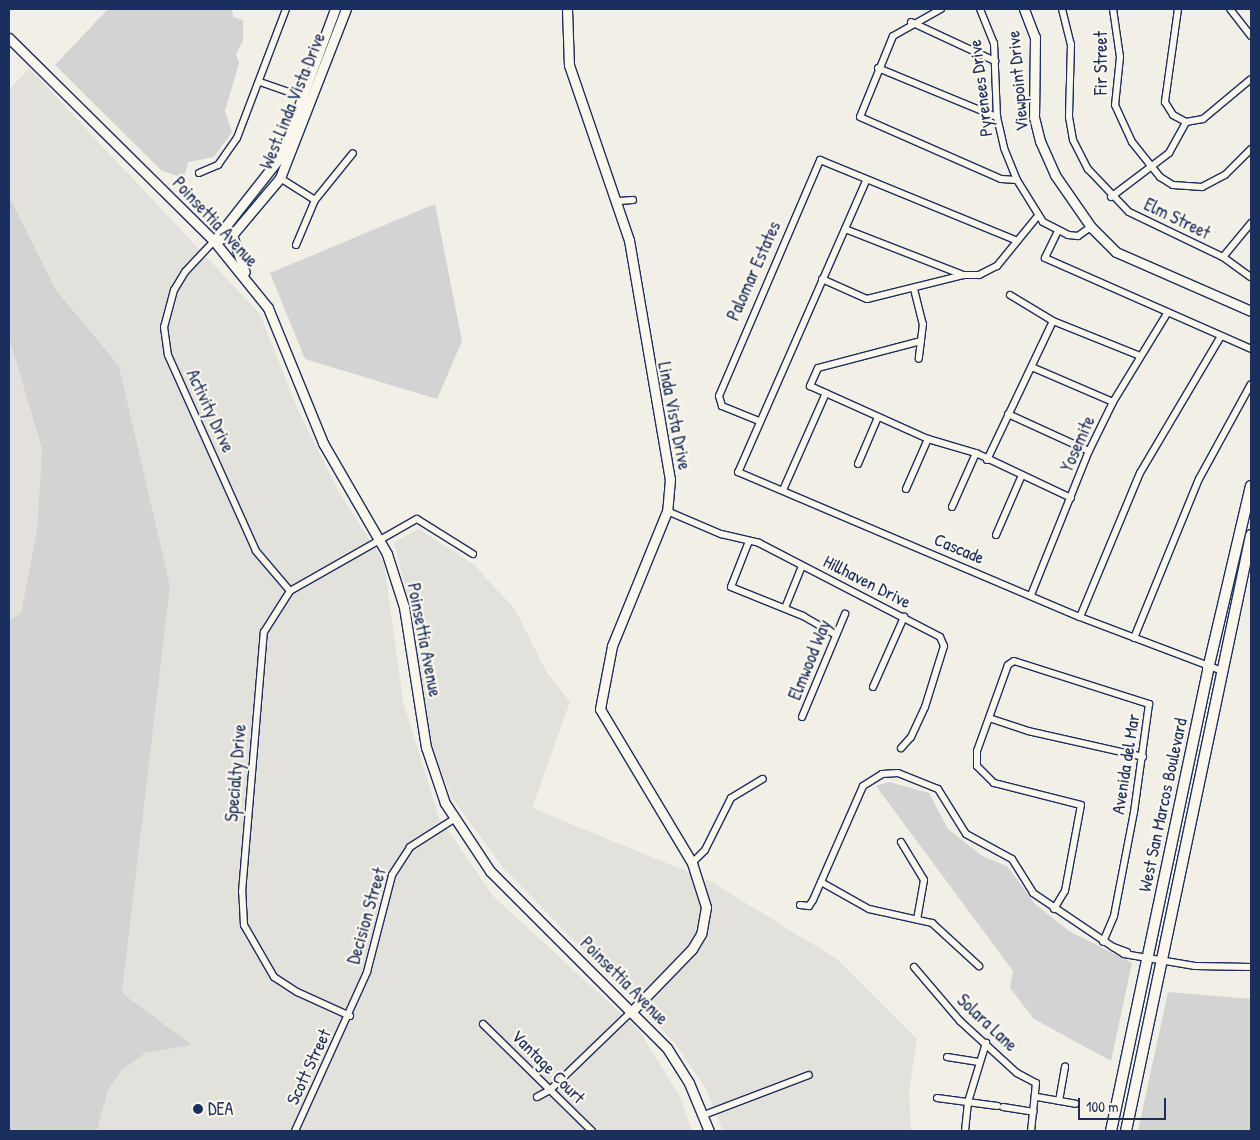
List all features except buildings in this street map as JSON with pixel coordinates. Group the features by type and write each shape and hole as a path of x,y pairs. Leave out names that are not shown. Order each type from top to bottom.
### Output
{"main road":[{"name":"West Linda Vista Drive","path":"214,241 223,226 272,172 335,9"},
{"name":"West Linda Vista Drive","path":"232,235 280,178 313,101 346,9"},
{"name":"Linda Vista Drive","path":"566,9 569,67 618,201 641,295 647,365 668,466 667,512 612,646 599,701 602,716 692,863 704,893 701,934 632,1011"},
{"name":"Viewpoint Drive","path":"1024,9 1035,37 1034,117 1040,141 1055,175 1113,257 1251,317"},
{"name":"Poinsettia Avenue","path":"9,38 214,241 246,277 283,339 323,443 381,540 404,607 431,767 454,819 490,871 667,1048 704,1115 709,1131"},
{"name":"Viewpoint Drive","path":"1091,227 1116,252 1251,311"},
{"path":"214,241 232,235 246,277"},
{"name":"West San Marcos Boulevard","path":"1111,1131 1208,669 1251,486"},
{"name":"West San Marcos Boulevard","path":"1126,1131 1251,535"}],"street":[{"path":"199,173 229,153 260,82 286,9"},
{"path":"940,9 911,22 893,36 878,68 860,117 1002,178 1017,180"},
{"name":"Pyrenees Drive","path":"980,9 994,43 997,117 1017,180 1037,217 1058,231 1078,236 1091,227"},
{"name":"Elm Street","path":"1062,9 1071,44 1069,105 1073,140 1088,169 1111,197 1152,226 1223,257 1251,277"},
{"name":"Fir Street","path":"1113,9 1120,58 1116,104 1122,125 1150,166 1173,184 1202,187 1224,175 1251,149"},
{"path":"1178,9 1165,102 1173,115 1186,122 1213,115 1251,79"},
{"path":"1230,9 1251,35"},
{"path":"1244,27 1251,21"},
{"path":"911,22 994,61"},
{"path":"878,68 997,117"},
{"path":"260,82 313,101"},
{"path":"1111,197 1174,147 1186,122"},
{"path":"296,245 315,200 353,153"},
{"name":"Palomar Estates","path":"759,421 722,406 719,396 820,160 866,181"},
{"path":"280,178 315,200"},
{"path":"759,421 866,181 1015,240"},
{"path":"618,201 634,200"},
{"path":"822,280 867,299 914,289 963,275 989,273 1015,240 1037,217"},
{"path":"1223,257 1251,223"},
{"path":"845,229 963,275"},
{"path":"1058,231 1045,258 1251,349"},
{"name":"Activity Drive","path":"214,241 185,272 174,290 164,326 168,355 256,551 290,591"},
{"path":"914,289 923,324 919,359"},
{"path":"1010,295 1053,321 1140,356"},
{"name":"Yosemite","path":"1031,595 1089,451 1113,402 1168,312"},
{"path":"987,460 1008,414 1034,368 1053,321"},
{"path":"1080,617 1140,473 1221,336"},
{"path":"922,341 818,368 810,386 928,440 976,453 987,460 1071,498"},
{"path":"1034,368 1113,402"},
{"path":"1134,638 1199,479 1251,384"},
{"path":"783,490 826,393"},
{"path":"1008,414 1089,451"},
{"path":"858,464 878,417"},
{"name":"Cascade","path":"759,421 738,472 1080,617 1208,669 1222,672"},
{"path":"906,489 928,440"},
{"path":"952,507 976,453"},
{"path":"996,535 1022,475"},
{"name":"Hillhaven Drive","path":"667,512 749,541 904,617 940,637 944,646 925,707 911,737 902,748"},
{"name":"Specialty Drive","path":"350,1016 297,992 274,977 251,944 242,916 261,646 271,616 290,591 417,519 473,554"},
{"path":"749,541 731,587 785,608 836,635"},
{"path":"785,608 802,566"},
{"name":"Elmwood Way","path":"802,717 845,614"},
{"path":"873,687 904,617"},
{"name":"Avenida del Mar","path":"989,718 1010,662 1146,702 1150,708 1114,916 1103,942"},
{"path":"1054,910 1065,891 1081,805 994,783 981,774 976,759 989,718 1028,731 1142,757"},
{"path":"800,905 809,906 863,786 882,774 898,773 938,789 957,825 977,842 1012,859 1033,893 1054,910 1103,942 1127,952 1195,966 1251,967"},
{"path":"692,863 705,850 727,803 763,779"},
{"name":"Decision Street","path":"350,1016 399,861 422,837 454,819"},
{"path":"901,842 924,880 917,919"},
{"path":"821,882 869,909 917,919 940,928 979,966"},
{"name":"Solara Lane","path":"914,967 986,1044 1036,1083 1037,1097"},
{"path":"537,1097 550,1090 632,1011"},
{"name":"Scott Street","path":"295,1131 350,1016"},
{"name":"Vantage Court","path":"483,1024 592,1131"},
{"path":"965,1131 968,1102 986,1044"},
{"path":"947,1057 979,1062"},
{"path":"1059,1101 1065,1067"},
{"path":"704,1115 808,1075"},
{"path":"1031,1131 1037,1097 1075,1104"},
{"path":"938,1098 1034,1112"}],"shaded area":[{"path":"108,9 232,9 233,17 243,20 243,41 236,54 239,63 225,111 232,132 214,157 188,162 184,178 162,171 55,65"},
{"path":"29,68 260,314 298,410 339,492 384,562 403,701 439,818 494,897 639,1030 680,1097 692,1131 97,1131 108,1090 121,1071 145,1053 192,1045 122,993 170,586 119,366 56,290 9,196 9,90"},
{"path":"9,196 56,290 119,366 170,586 122,993 192,1045 145,1053 121,1071 108,1090 97,1131 9,1131 9,621 21,613 37,529 42,449 9,337"},
{"path":"435,204 462,341 437,399 305,359 270,273"},
{"path":"9,337 42,449 37,529 21,613 9,621"},
{"path":"419,529 473,564 515,609 547,673 570,702 532,808 710,881 837,959 917,1039 909,1091 911,1131 723,1131 706,1089 674,1042 504,869 452,798 432,748 413,619 394,542"},
{"path":"889,782 929,793 948,829 982,856 1007,866 1035,904 1069,931 1132,963 1111,1061 1034,1019 1010,988 1013,971 876,786"},
{"path":"1168,992 1251,999 1251,1131 1138,1131"}],"place":[{"name":"DEA","path":"198,1109"}]}
